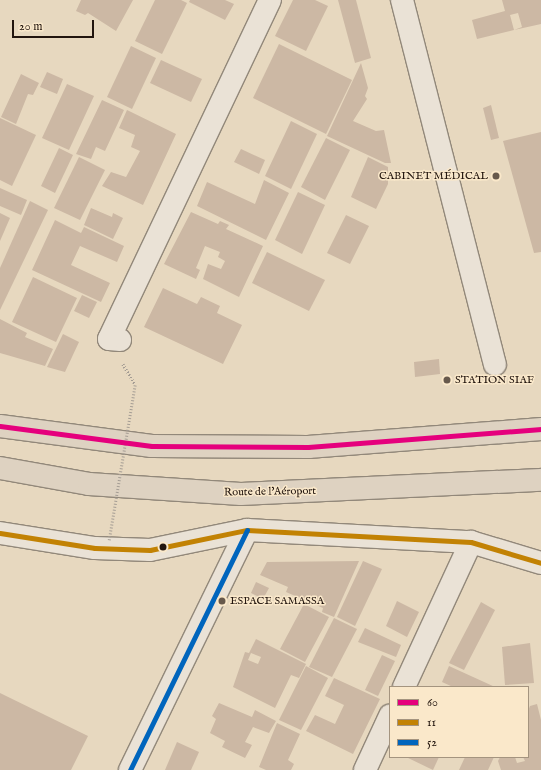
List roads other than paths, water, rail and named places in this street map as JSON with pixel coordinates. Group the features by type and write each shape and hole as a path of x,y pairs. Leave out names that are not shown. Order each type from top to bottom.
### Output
{"highway":[{"path":"0,426 168,446 308,447 531,430 541,422"},
{"name":"Route de l'Aéroport","path":"0,468 89,484 241,494 541,480"}],"street":[{"path":"120,340 109,339 270,0"},
{"path":"402,0 495,364"},
{"path":"0,533 95,548 150,550 247,530 471,542 541,563"},
{"path":"130,770 247,530"},
{"path":"404,686 471,542"},
{"path":"365,770 389,718"}],"place":[{"name":"CABINET MÉDICAL","path":"496,176"},
{"name":"STATION SIAF","path":"447,380"},
{"name":"ESPACE SAMASSA","path":"222,601"}]}
